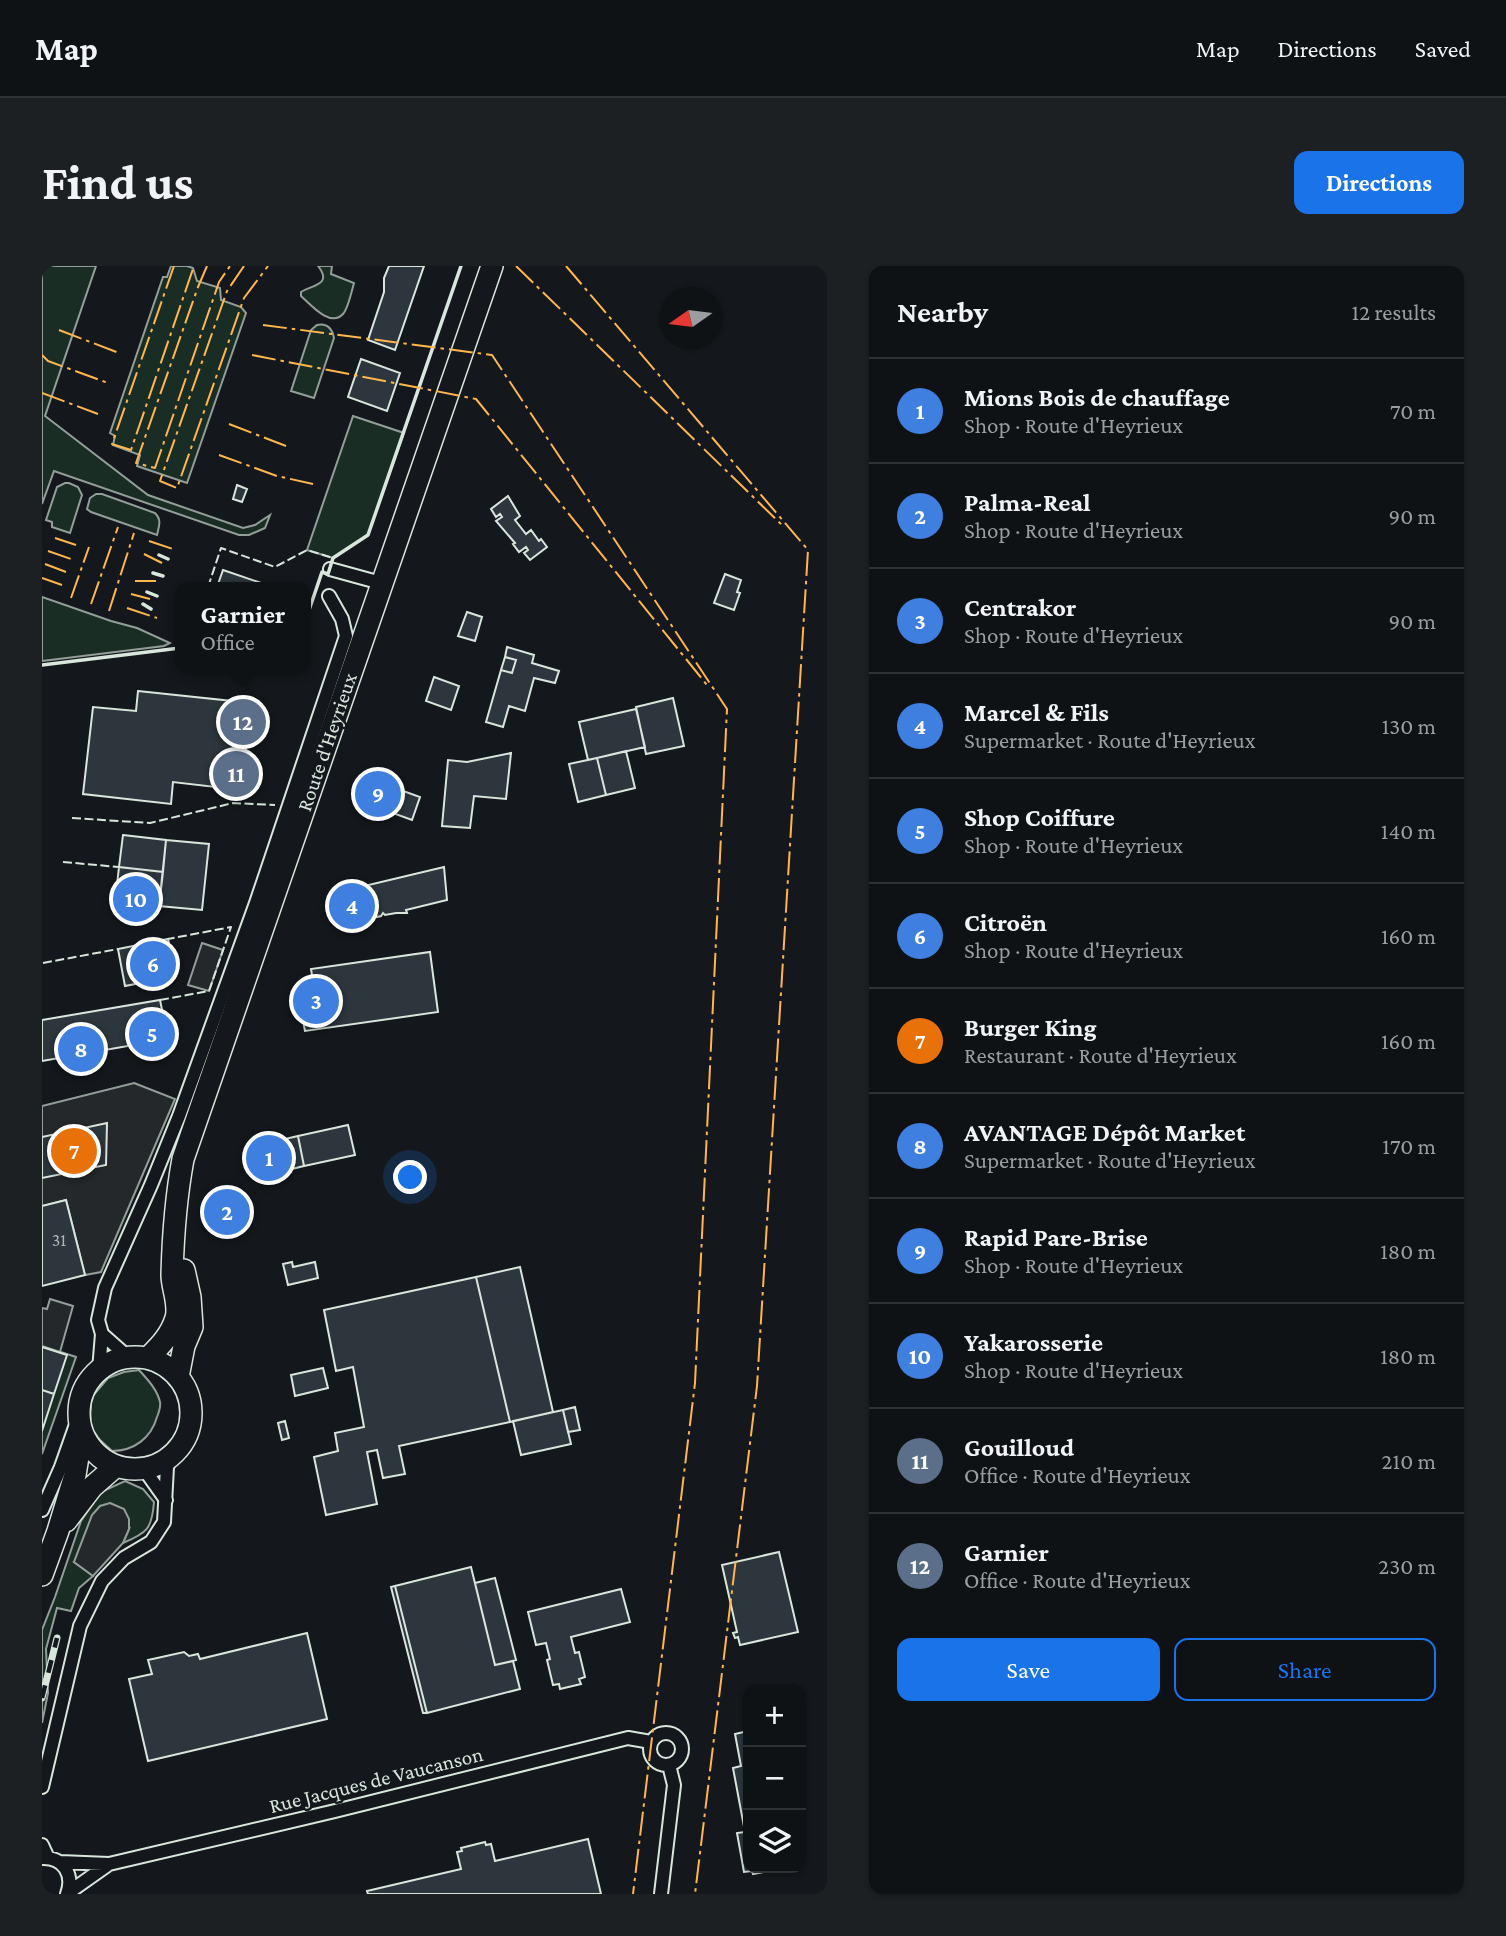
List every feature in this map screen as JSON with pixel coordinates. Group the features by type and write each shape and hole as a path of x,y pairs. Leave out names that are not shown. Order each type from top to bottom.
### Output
{"main road":[{"name":"Route d'Heyrieux","path":"138,1358 168,1338 177,1315 172,1279 177,1193 183,1159 492,266"},
{"name":"Route d'Heyrieux","path":"176,1220 190,1297 192,1327 184,1346 178,1377"},
{"path":"42,1574 75,1475 80,1399 87,1383 112,1361 138,1358 164,1365 178,1377 187,1392 191,1409 190,1426 183,1442 172,1456 144,1469 116,1466 102,1459 90,1447 80,1424"},
{"path":"58,1531 92,1487 116,1466"}],"street":[{"path":"330,569 381,583"},
{"name":"Route d'Heyrieux","path":"99,1370 102,1334 99,1320 105,1288 165,1150 251,918 346,636 345,627 329,596"},
{"path":"102,1334 138,1358"},
{"path":"42,1510 80,1424"},
{"path":"42,1787 80,1626 102,1581 124,1558 151,1542 164,1522 167,1467 172,1456"},
{"path":"144,1469 166,1500"},
{"path":"665,1732 674,1735 682,1745 681,1757 674,1764 658,1764 650,1753 651,1742 665,1732"},
{"name":"Rue Jacques de Vaucanson","path":"50,1859 109,1864 628,1738 651,1742"},
{"path":"661,1894 674,1785 669,1765"},
{"path":"42,1845 50,1859 66,1868 70,1884 68,1893"},
{"name":"Rue Jacques de Vaucanson","path":"68,1893 109,1864"}],"green space":[{"path":"42,266 96,266 45,416 148,495 243,528 255,525 270,515 265,528 249,535 239,535 54,471 42,504"},
{"path":"171,266 193,268 197,281 220,288 221,300 241,307 246,313 187,483 137,466 140,455 113,445 115,436 110,433 163,277 167,277"},
{"path":"318,266 332,266 331,274 354,283 347,308 338,318 326,317 301,296 301,292 322,281 322,272"},
{"path":"317,325 328,327 334,338 314,398 291,391 311,330"},
{"path":"353,416 404,433 368,535 333,558 307,550"},
{"path":"65,483 78,487 82,495 70,533 52,527 52,522 46,520 57,487"},
{"path":"96,494 155,513 159,521 157,535 91,512 87,509 90,498"},
{"path":"42,597 137,628 170,643 164,646 42,661"},
{"path":"42,1346 76,1357 42,1454"},
{"path":"139,1370 157,1393 159,1411 146,1437 127,1449 112,1451 90,1426 91,1398 108,1378"},
{"path":"125,1481 143,1489 154,1502 150,1524 138,1536 123,1543 129,1529 74,1562 93,1576 79,1588 71,1611 57,1608 46,1649 48,1693 42,1723 42,1630 81,1521 101,1492"}],"shaded area":[{"path":"202,943 223,950 209,991 188,985"},
{"path":"134,1083 175,1099 101,1272 85,1275 66,1200 42,1206 42,1106"},
{"path":"50,1299 73,1306 60,1352 42,1346 42,1308 47,1309"},
{"path":"110,1503 124,1509 129,1519 129,1529 123,1543 93,1576 74,1562 92,1515 100,1506"}],"building":[{"path":"389,266 424,266 395,350 368,340 384,292 384,278"},
{"path":"361,359 400,373 387,411 348,397"},
{"path":"237,485 247,489 242,502 233,499"},
{"path":"508,496 520,516 515,520 526,534 531,530 547,547 530,560 524,553 528,550 526,547 519,552 513,544 515,543 496,521 502,517 500,514 496,517 491,509"},
{"path":"223,570 258,582 219,582"},
{"path":"725,574 741,580 734,610 714,603"},
{"path":"467,612 482,617 475,641 458,636"},
{"path":"507,647 534,655 532,663 559,671 555,683 534,678 525,711 509,706 503,727 486,722 501,670 512,673 516,660 505,657"},
{"path":"505,657 516,660 512,673 501,670"},
{"path":"434,677 459,686 451,710 426,701"},
{"path":"138,691 251,703 241,790 173,782 171,804 83,794 93,707 136,711"},
{"path":"673,698 684,746 646,754 636,707"},
{"path":"636,709 645,747 588,760 579,722"},
{"path":"626,751 635,788 606,795 597,758"},
{"path":"511,753 506,799 474,796 470,828 442,826 448,760 467,762"},
{"path":"597,758 606,795 578,802 569,764"},
{"path":"395,788 420,797 412,820 387,811"},
{"path":"123,835 166,840 163,872 119,867"},
{"path":"166,840 209,844 202,910 159,906"},
{"path":"119,867 163,872 159,906 115,902"},
{"path":"444,867 447,900 406,910 407,913 383,913 381,916 343,925 340,914 338,915 335,893"},
{"path":"168,939 176,976 125,986 118,949"},
{"path":"430,952 438,1012 305,1031 300,1005 306,1004 305,1000 316,999 311,969"},
{"path":"160,1000 168,1039 42,1061 42,1020"},
{"path":"107,1123 106,1165 42,1178 42,1137"},
{"path":"348,1125 355,1155 304,1166 298,1136"},
{"path":"298,1136 304,1166 292,1169 285,1139"},
{"path":"66,1200 85,1275 42,1286 42,1206"},
{"path":"292,1262 293,1267 315,1262 318,1278 288,1285 283,1264"},
{"path":"520,1267 553,1412 510,1422 476,1277"},
{"path":"476,1277 510,1422 399,1446 405,1474 383,1478 377,1450 367,1452 377,1504 326,1515 314,1457 338,1451 335,1433 364,1427 353,1367 336,1371 324,1310"},
{"path":"42,1347 67,1355 54,1394 42,1390"},
{"path":"323,1368 328,1388 295,1396 291,1375"},
{"path":"42,1390 54,1394 42,1431"},
{"path":"575,1407 580,1430 568,1432 563,1410"},
{"path":"563,1410 571,1444 521,1455 513,1421"},
{"path":"285,1421 289,1438 282,1440 278,1423"},
{"path":"779,1552 798,1632 740,1645 738,1637 735,1638 733,1633 737,1632 722,1565"},
{"path":"471,1567 495,1665 513,1661 520,1689 427,1713 395,1586"},
{"path":"495,1578 516,1660 495,1665 475,1583"},
{"path":"395,1586 427,1713 423,1713 391,1587"},
{"path":"621,1589 630,1622 571,1637 575,1653 579,1652 585,1677 579,1679 581,1684 560,1689 559,1684 553,1685 546,1643 536,1645 528,1612"},
{"path":"307,1633 327,1719 148,1761 129,1679 152,1674 148,1660 184,1652 189,1656 198,1654 200,1659"},
{"path":"743,1732 743,1821 733,1768 741,1766 735,1734"},
{"path":"743,1832 743,1866 737,1833"},
{"path":"588,1839 601,1894 368,1894 367,1891 461,1869 457,1852 462,1851 461,1848 485,1842 486,1845 491,1844 495,1861"}],"railway":[{"path":"42,1698 57,1638"}],"fence":[{"path":"210,582 221,548 275,567 307,550 333,558"},
{"path":"72,818 150,823 233,803 275,805"},
{"path":"63,862 119,867"},
{"path":"160,1000 209,991 231,927 168,939"},
{"path":"43,963 118,949"}],"wall":[{"path":"311,604 322,572 328,574 333,558 368,535 461,266"},
{"path":"159,555 168,559"},
{"path":"153,573 163,576"},
{"path":"147,592 157,596"},
{"path":"143,604 151,609"},
{"path":"42,665 175,649"}],"power":[{"path":"174,266 112,444 131,450 194,266"},
{"path":"207,266 136,463 155,468 219,282 230,266"},
{"path":"244,266 227,291 160,481 177,488 244,298 268,266"},
{"path":"516,266 783,526"},
{"path":"566,266 808,550 757,1386 695,1894"},
{"path":"263,325 492,355 727,709 695,1383 633,1894"},
{"path":"59,330 119,353"},
{"path":"42,355 48,361 108,383"},
{"path":"252,355 476,399 707,685"},
{"path":"42,393 98,414"},
{"path":"229,424 286,446"},
{"path":"219,455 277,476 313,484"},
{"path":"91,604 118,527"},
{"path":"109,611 134,533"},
{"path":"55,538 76,545"},
{"path":"149,541 176,550"},
{"path":"71,598 89,547"},
{"path":"48,551 71,559"},
{"path":"144,554 162,563"},
{"path":"45,564 66,572"},
{"path":"42,578 62,585"},
{"path":"135,581 156,581"},
{"path":"131,594 150,599"},
{"path":"127,608 157,618"}],"place":[{"name":"Garnier","path":"243,722"},
{"name":"Gouilloud","path":"236,774"},
{"name":"Rapid Pare-Brise","path":"378,794"},
{"name":"Yakarosserie","path":"136,899"},
{"name":"Marcel & Fils","path":"352,906"},
{"name":"Citroën","path":"153,964"},
{"name":"Centrakor","path":"316,1001"},
{"name":"Shop Coiffure","path":"152,1034"},
{"name":"AVANTAGE Dépôt Market","path":"81,1049"},
{"name":"Burger King","path":"74,1151"},
{"name":"Mions Bois de chauffage","path":"269,1158"},
{"name":"Palma-Real","path":"227,1212"}]}
